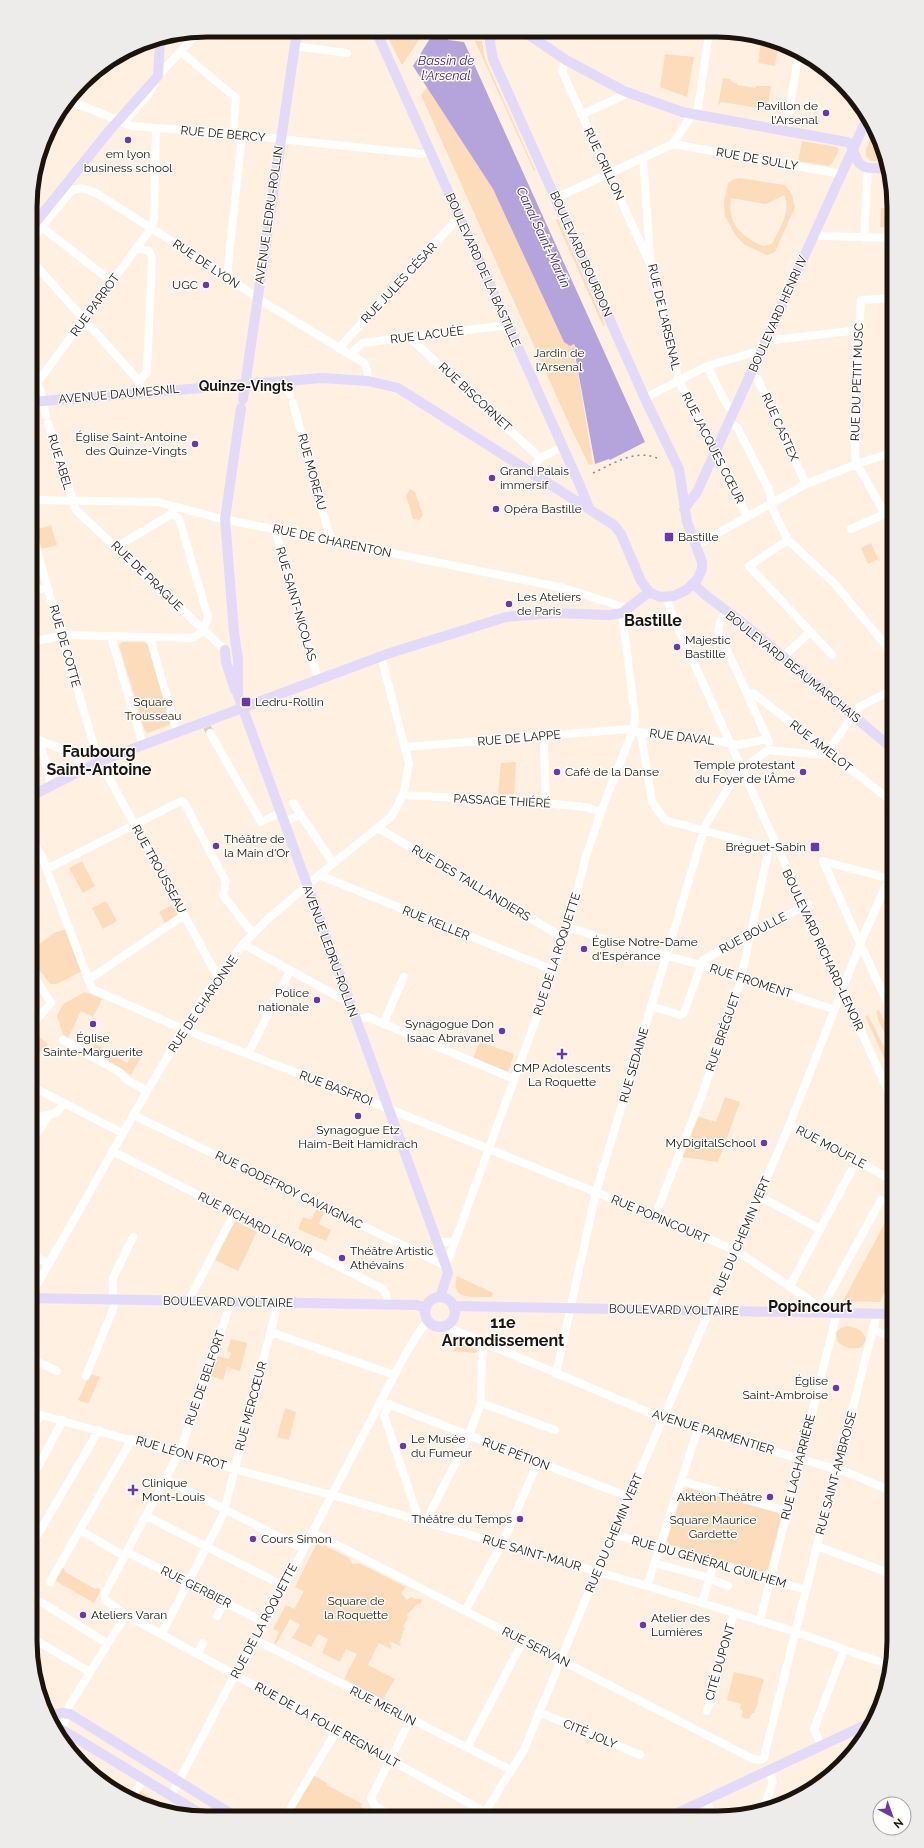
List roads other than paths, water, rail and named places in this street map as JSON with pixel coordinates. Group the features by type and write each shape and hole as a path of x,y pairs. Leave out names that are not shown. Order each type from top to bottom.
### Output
{"main road":[{"name":"AVENUE LEDRU-ROLLIN","path":"296,37 225,519 237,658 238,695 241,708 446,1266"},
{"name":"BOULEVARD DE LA BASTILLE","path":"379,37 589,508"},
{"name":"BOULEVARD BOURDON","path":"491,37 490,42 493,60 680,475 684,509 702,565 700,573 694,584"},
{"path":"532,37 566,60 627,92 693,114 847,142 853,148 855,159 864,167 882,168"},
{"path":"37,227 121,122 126,111 158,76 160,44"},
{"name":"BOULEVARD HENRI IV","path":"684,509 696,495 865,123"},
{"name":"AVENUE DAUMESNIL","path":"37,401 327,377 368,381 398,388 530,472"},
{"path":"530,472 589,508 609,521 618,529 641,581 649,592 654,595 666,597 677,595 694,584"},
{"name":"BOULEVARD BEAUMARCHAIS","path":"694,584 887,744"},
{"path":"37,793 83,768 100,761 178,732 207,727 241,708 381,656 506,617 553,614 610,615 626,611 649,592"},
{"path":"234,632 225,650 226,662 234,689 238,695"},
{"path":"225,650 229,650 237,658 232,662 226,662"},
{"name":"RUE DE LA ROQUETTE","path":"440,1297 448,1273 446,1266"},
{"name":"BOULEVARD VOLTAIRE","path":"37,1297 417,1305 426,1308"},
{"path":"440,1297 447,1299 454,1306 454,1315 448,1324 438,1326 430,1323 426,1316 426,1308 431,1300 440,1297"},
{"name":"BOULEVARD VOLTAIRE","path":"454,1306 887,1314"},
{"path":"54,1714 66,1713 226,1811"},
{"path":"682,1811 864,1725"},
{"path":"65,1733 197,1811"}],"street":[{"path":"121,122 148,95 158,76 194,37"},
{"path":"556,198 673,144 698,108 708,37"},
{"path":"294,46 347,53"},
{"path":"181,52 236,98 238,135 227,276"},
{"path":"786,130 798,58"},
{"name":"RUE CRILLON","path":"566,60 562,71 651,268"},
{"path":"581,115 624,95 627,92"},
{"name":"RUE DE BERCY","path":"72,104 83,106 132,126 238,135 422,154 429,151"},
{"path":"152,228 154,220 156,128"},
{"name":"RUE DE SULLY","path":"673,144 841,174"},
{"name":"RUE DE L'ARSENAL","path":"643,158 651,268 679,381"},
{"path":"864,238 868,167"},
{"name":"RUE DE LYON","path":"68,188 82,188 96,192 227,276 257,298 364,363 367,370 368,381"},
{"name":"RUE JULES CÉSAR","path":"339,348 459,217"},
{"name":"RUE PARROT","path":"37,383 152,228"},
{"path":"37,229 112,282"},
{"path":"814,234 823,236 887,238"},
{"path":"137,248 145,249 150,253 152,259 147,372 140,381"},
{"path":"37,267 140,381 141,392"},
{"name":"RUE DU PETIT MUSC","path":"857,464 854,447 861,300 887,298"},
{"name":"RUE LACUÉE","path":"350,355 362,343 508,325"},
{"path":"645,398 707,366 764,346 859,330"},
{"name":"RUE BISCORNET","path":"409,337 540,458"},
{"path":"707,366 727,405 733,411"},
{"name":"RUE CASTEX","path":"753,369 806,484"},
{"path":"286,380 290,395"},
{"name":"RUE JACQUES CŒUR","path":"679,381 747,516"},
{"name":"RUE ABEL","path":"37,383 72,500"},
{"name":"RUE MOREAU","path":"293,403 331,541"},
{"path":"728,422 738,428 769,490 773,510 788,540 834,582 887,646"},
{"path":"530,472 540,458 563,447"},
{"path":"696,545 806,484 857,464 887,454"},
{"path":"851,529 885,514 857,464"},
{"name":"RUE DE CHARENTON","path":"37,500 158,502 173,511 225,519 564,588 626,611"},
{"name":"RUE DE PRAGUE","path":"72,500 79,514 96,527 225,650"},
{"path":"37,641 61,635 191,638 199,635 203,630 208,617 178,515 173,511 116,547"},
{"name":"RUE SAINT-NICOLAS","path":"275,529 318,679"},
{"path":"788,540 749,566 832,655"},
{"name":"RUE DE COTTE","path":"37,552 96,753 100,761"},
{"path":"37,590 47,587"},
{"name":"BOULEVARD RICHARD-LENOIR","path":"666,597 673,617 742,769 772,847 806,905 842,991 887,1089"},
{"name":"RUE DE LA ROQUETTE","path":"446,1266 568,927 586,856 600,812 637,731 626,611"},
{"path":"726,611 720,622 718,630 772,750 818,756 823,755 828,751 859,707 887,693"},
{"path":"783,657 810,632"},
{"path":"112,637 143,745"},
{"path":"150,638 178,732"},
{"name":"RUE DE CHARONNE","path":"37,1285 122,1133 184,1029 218,977 243,944 269,918 333,863 392,817 402,795 410,764 381,656"},
{"name":"RUE AMELOT","path":"748,695 753,693 887,797"},
{"path":"207,727 261,822 301,815"},
{"path":"637,731 652,802 665,820 772,847"},
{"name":"RUE DAVAL","path":"637,731 737,745 767,739"},
{"name":"RUE DE LAPPE","path":"406,747 544,743 637,731"},
{"path":"37,740 75,754 83,768"},
{"path":"40,741 51,785"},
{"path":"544,743 546,803"},
{"name":"RUE SEDAINE","path":"556,1374 596,1192 704,830 736,773 768,750 772,750"},
{"name":"RUE TROUSSEAU","path":"100,761 218,977"},
{"name":"PASSAGE THIÉRÉ","path":"402,795 586,806 600,812"},
{"path":"47,869 136,826 181,801 185,804 226,882 223,895 253,934"},
{"path":"294,803 333,863"},
{"name":"RUE DES TAILLANDIERS","path":"378,828 564,938"},
{"name":"RUE BRÉGUET","path":"655,1216 701,1098 740,978 772,847"},
{"path":"37,849 47,869 88,980 184,915"},
{"path":"887,879 823,861 887,1002"},
{"name":"RUE KELLER","path":"319,875 553,970"},
{"name":"RUE DU CHEMIN VERT","path":"485,1811 524,1750 597,1571 790,1125 861,944 887,889"},
{"name":"RUE BOULLE","path":"701,965 703,960 806,905"},
{"name":"RUE FROMENT","path":"568,927 604,939 666,954 835,1010"},
{"path":"243,944 340,998 347,996"},
{"path":"651,1006 680,1015 684,1013 701,965"},
{"path":"248,1054 290,971"},
{"path":"383,1024 404,977"},
{"path":"37,980 52,1003 37,1019"},
{"name":"RUE BASFROI","path":"88,980 92,989 184,1029 488,1148"},
{"path":"356,1020 368,1017 514,1079"},
{"path":"63,1040 121,1073 128,1080 147,1091"},
{"path":"37,1089 122,1133"},
{"path":"37,1117 56,1113 64,1104"},
{"path":"37,1132 50,1114"},
{"name":"RUE GODEFROY CAVAIGNAC","path":"133,1115 446,1266"},
{"name":"RUE MOUFLE","path":"790,1125 887,1177"},
{"name":"RUE POPINCOURT","path":"488,1148 655,1216 736,1251 814,1303 819,1313"},
{"name":"RUE RICHARD LENOIR","path":"112,1151 383,1289 386,1294 387,1305"},
{"path":"790,1286 857,1160"},
{"path":"759,1196 820,1229"},
{"path":"819,1313 881,1200"},
{"path":"191,1301 191,1296 234,1214"},
{"path":"86,1376 113,1309 113,1278 133,1237"},
{"path":"437,1242 454,1242"},
{"path":"37,1258 49,1264"},
{"name":"RUE DE BELFORT","path":"179,1453 230,1302"},
{"name":"RUE MERCŒUR","path":"162,1633 225,1509 278,1303"},
{"name":"RUE LACHARRIÈRE","path":"760,1621 836,1313"},
{"name":"RUE SAINT-AMBROISE","path":"761,1760 764,1758 816,1546 838,1469 877,1314"},
{"name":"RUE DE LA ROQUETTE","path":"171,1796 232,1680 237,1675 256,1640 302,1549 394,1375 421,1328 430,1323"},
{"name":"AVENUE PARMENTIER","path":"448,1324 452,1329 663,1419 838,1469 887,1489"},
{"path":"873,1329 887,1336"},
{"path":"271,1332 394,1375"},
{"path":"423,1521 469,1435 481,1403 485,1343"},
{"path":"37,1361 57,1371"},
{"name":"RUE PÉTION","path":"380,1401 629,1497"},
{"path":"481,1403 555,1430"},
{"path":"389,1404 384,1415 423,1521"},
{"path":"375,1411 384,1415"},
{"name":"RUE LÉON FROT","path":"37,1414 331,1495"},
{"path":"37,1423 41,1415"},
{"path":"37,1469 63,1420"},
{"path":"647,1586 698,1429"},
{"path":"37,1536 98,1430"},
{"path":"50,1582 132,1439"},
{"name":"RUE DE LA FOLIE REGNAULT","path":"179,1453 104,1596 105,1600 126,1615 162,1633 390,1759 476,1811"},
{"path":"465,1612 502,1544 538,1462"},
{"path":"165,1479 302,1549"},
{"path":"681,1481 787,1511"},
{"name":"RUE SAINT-MAUR","path":"331,1495 647,1586 796,1632 886,1665"},
{"path":"146,1516 284,1586"},
{"name":"RUE GERBIER","path":"80,1530 265,1623"},
{"name":"RUE SERVAN","path":"312,1532 753,1759 761,1760"},
{"name":"RUE DU GÉNÉRAL GUILHEM","path":"613,1534 806,1590"},
{"path":"816,1546 887,1572"},
{"path":"654,1563 709,1578 728,1586"},
{"path":"702,1603 714,1564"},
{"path":"41,1602 108,1644"},
{"path":"217,1616 225,1602"},
{"name":"CITÉ DUPONT","path":"707,1711 734,1613"},
{"path":"60,1727 66,1713 90,1672 126,1615"},
{"name":"RUE MERLIN","path":"256,1640 410,1720 511,1770"},
{"path":"37,1641 90,1672"},
{"path":"468,1748 523,1641"},
{"path":"198,1653 203,1643"},
{"path":"821,1745 814,1729 844,1650"},
{"name":"CITÉ JOLY","path":"539,1712 640,1755"},
{"path":"384,1811 375,1806 371,1800 410,1720"},
{"path":"289,1811 338,1730"},
{"path":"765,1804 773,1782 769,1770"},
{"path":"134,1794 144,1779"},
{"path":"706,1800 709,1808 708,1811"}],"water":[{"name":"Bassin de l'Arsenal","path":"448,37 448,40 464,42 645,442 610,460 609,459 595,464 575,354 572,349 576,348 574,344 570,346 564,342 493,189 413,66 429,40 432,38"}],"tunnel":[{"path":"207,727 210,733"}],"railway":[{"path":"593,473 632,456 640,455 657,458"}],"place":[{"name":"Pavillon de l'Arsenal","path":"826,113"},
{"name":"em lyon business school","path":"128,140"},
{"name":"UGC","path":"206,285"},
{"name":"Église Saint-Antoine des Quinze-Vingts","path":"195,444"},
{"name":"Grand Palais immersif","path":"492,478"},
{"name":"Opéra Bastille","path":"496,509"},
{"name":"Bastille","path":"669,537"},
{"name":"Les Ateliers de Paris","path":"509,604"},
{"name":"Majestic Bastille","path":"677,647"},
{"name":"Ledru-Rollin","path":"246,702"},
{"name":"Café de la Danse","path":"557,772"},
{"name":"Temple protestant du Foyer de l'Âme","path":"803,772"},
{"name":"Théâtre de la Main d'Or","path":"216,846"},
{"name":"Bréguet-Sabin","path":"815,847"},
{"name":"Église Notre-Dame d'Espérance","path":"584,949"},
{"name":"Police nationale","path":"317,1000"},
{"name":"Église Sainte-Marguerite","path":"93,1024"},
{"name":"Synagogue Don Isaac Abravanel","path":"502,1031"},
{"name":"CMP Adolescents La Roquette","path":"562,1054"},
{"name":"Synagogue Etz Haim-Beit Hamidrach","path":"358,1116"},
{"name":"MyDigitalSchool","path":"764,1143"},
{"name":"Théâtre Artistic Athévains","path":"342,1258"},
{"name":"Église Saint-Ambroise","path":"836,1388"},
{"name":"Le Musée du Fumeur","path":"403,1446"},
{"name":"Clinique Mont-Louis","path":"133,1490"},
{"name":"Aktéon Théâtre","path":"770,1497"},
{"name":"Théâtre du Temps","path":"520,1519"},
{"name":"Cours Simon","path":"253,1539"},
{"name":"Ateliers Varan","path":"83,1615"},
{"name":"Atelier des Lumières","path":"643,1625"}],"district":[{"name":"Quinze-Vingts","path":"246,386"},
{"name":"Bastille","path":"653,620"},
{"name":"Faubourg Saint-Antoine","path":"99,760"},
{"name":"Popincourt","path":"810,1306"},
{"name":"11e Arrondissement","path":"503,1331"}],"water label":[{"name":"Canal Saint-Martin","path":"544,237"}],"park label":[{"name":"Jardin de l'Arsenal","path":"559,360"},
{"name":"Square Trousseau","path":"153,709"},
{"name":"Square Maurice Gardette","path":"713,1527"},
{"name":"Square de la Roquette","path":"356,1608"}]}
